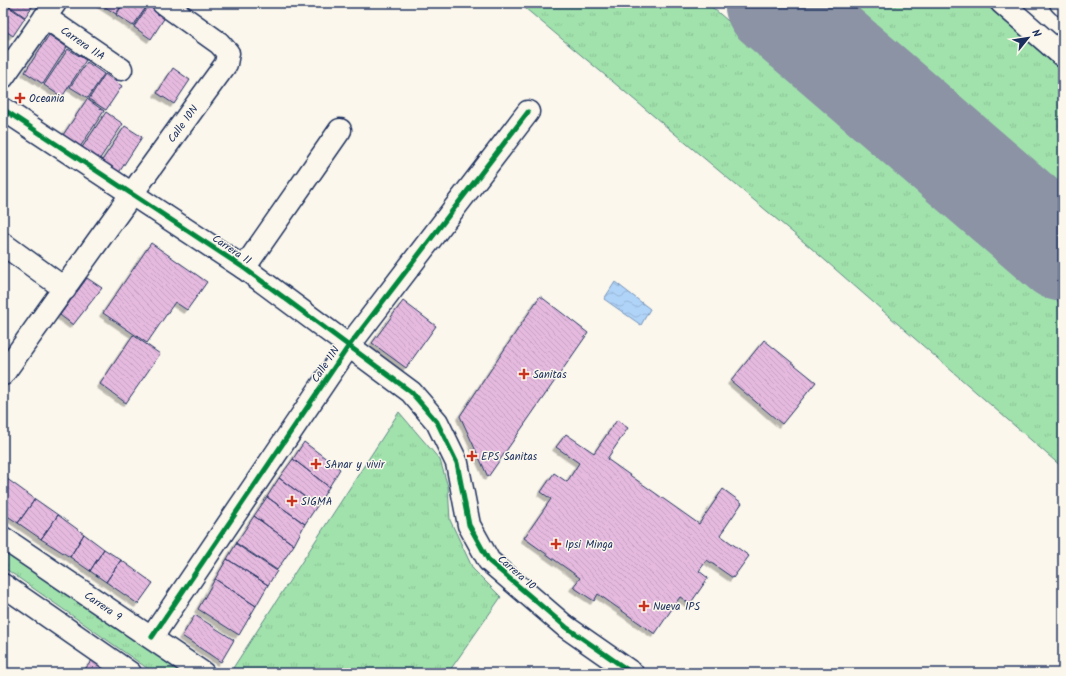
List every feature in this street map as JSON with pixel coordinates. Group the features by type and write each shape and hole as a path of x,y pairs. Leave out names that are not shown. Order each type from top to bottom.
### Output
{"street":[{"name":"Calle 10N","path":"6,364 65,289 132,193 226,64 228,53 219,43 164,3"},
{"path":"1002,3 1063,56"},
{"path":"3,77 50,10"},
{"name":"Carrera 11A","path":"50,10 121,69"},
{"name":"Carrera 11","path":"3,109 244,268 348,347 411,392 437,422"},
{"name":"Calle 11N","path":"152,637 348,347 528,112"},
{"path":"244,268 340,130"},
{"path":"3,244 65,289"},
{"name":"Carrera 10","path":"437,422 457,463 470,525 489,561 566,627 632,673"},
{"name":"Carrera 9","path":"3,538 152,637 203,673"},
{"path":"3,585 116,666 130,673"}],"green space":[{"path":"519,3 707,3 1063,306 1063,468 811,248"},
{"path":"831,3 984,3 1063,72 1063,202"},
{"path":"399,412 440,460 448,487 450,520 473,569 501,597 448,673 239,673 233,668"},
{"path":"3,549 183,673 154,673 3,567"}],"water":[{"path":"615,282 650,309 641,325 604,299"}],"building":[{"path":"3,3 25,18 13,36 3,29"},
{"path":"5,3 35,3 25,17"},
{"path":"99,3 123,3 116,14"},
{"path":"124,3 149,3 133,26 116,15"},
{"path":"150,3 167,14 151,39 134,27"},
{"path":"49,35 67,47 43,84 25,72"},
{"path":"68,49 86,60 62,97 44,85"},
{"path":"87,62 104,74 88,98 70,87"},
{"path":"173,68 190,80 174,104 157,93"},
{"path":"105,74 122,86 106,110 89,99"},
{"path":"87,99 104,111 80,147 63,135"},
{"path":"106,112 123,124 99,160 81,149"},
{"path":"125,126 142,137 118,174 101,162"},
{"path":"151,243 207,282 187,310 175,302 147,343 103,313"},
{"path":"87,278 102,288 73,325 60,315"},
{"name":"Sanitas","path":"540,296 588,333 488,477 460,416"},
{"path":"403,301 436,326 406,368 372,343"},
{"path":"133,335 160,354 126,403 100,384"},
{"path":"764,340 816,382 782,424 731,381"},
{"name":"Nueva IPS","path":"617,420 628,428 607,459 699,524 723,489 742,503 720,535 749,556 733,578 707,560 699,571 708,578 690,604 680,597 655,634 598,594 594,601 573,587 580,578 524,538 551,499 541,492 554,473 567,482 579,463 556,447 566,434 594,453"},
{"name":"SAnar y vivir","path":"304,442 340,469 329,487 293,459"},
{"path":"293,459 329,487 317,506 279,478"},
{"path":"3,476 35,499 18,523 3,513"},
{"name":"SIGMA","path":"279,478 317,506 305,524 267,497"},
{"path":"267,497 305,524 294,545 254,516"},
{"path":"35,499 58,515 41,539 18,523"},
{"path":"58,515 84,534 70,557 41,539"},
{"path":"254,516 294,545 277,570 236,543"},
{"path":"84,534 104,549 90,571 70,557"},
{"path":"236,544 277,571 268,585 227,559"},
{"path":"104,549 121,560 106,582 90,571"},
{"path":"227,559 268,585 256,606 215,579"},
{"path":"121,560 153,583 138,604 106,582"},
{"path":"215,579 256,606 239,635 198,609"},
{"path":"195,615 234,640 221,662 182,636"},
{"path":"93,659 109,671 108,673 82,673"}],"runway":[{"path":"775,3 1063,251"}],"cycle path":[{"path":"3,109 244,268 411,392 437,422 457,463 469,525 489,561 566,627 632,673"},
{"path":"152,637 348,347 528,112"}],"place":[{"name":"Oceania","path":"20,98"},
{"name":"Sanitas","path":"524,374"},
{"name":"EPS Sanitas","path":"472,456"},
{"name":"SAnar y vivir","path":"316,464"},
{"name":"SIGMA","path":"292,501"},
{"name":"Ipsi Minga","path":"556,544"},
{"name":"Nueva IPS","path":"644,606"}]}
